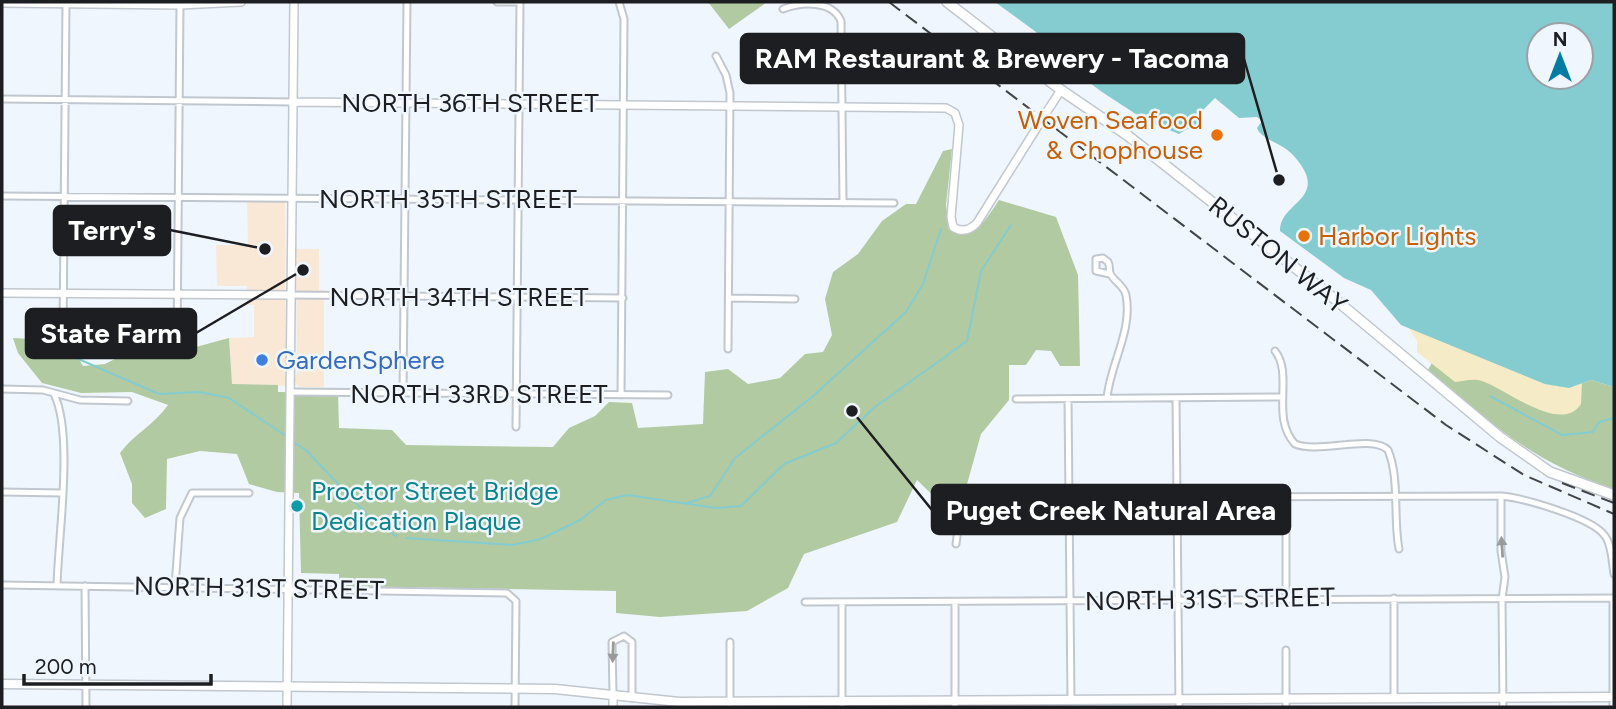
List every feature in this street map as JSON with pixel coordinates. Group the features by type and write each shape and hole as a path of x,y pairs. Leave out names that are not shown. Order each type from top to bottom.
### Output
{"main road":[{"name":"RUSTON WAY","path":"947,2 1061,90 1098,112 1500,437 1550,472 1614,495"},
{"path":"2,684 515,688 613,694 632,703 730,705 1286,703 1394,697 1614,697"}],"street":[{"path":"2,3 180,5 241,2"},
{"path":"287,707 294,2"},
{"path":"404,393 408,2"},
{"path":"497,2 520,2 516,427"},
{"path":"620,2 624,19 621,394"},
{"path":"63,336 66,3"},
{"path":"783,9 800,4 814,5 831,9 840,18 843,203"},
{"path":"177,343 180,5"},
{"path":"716,56 728,80 730,104 729,349"},
{"name":"NORTH 36TH STREET","path":"2,99 939,108 953,111 959,125 951,212 955,229 972,228 1061,90"},
{"name":"NORTH 35TH STREET","path":"2,196 894,203"},
{"path":"1107,398 1108,381 1124,337 1126,311 1125,290 1110,274"},
{"name":"NORTH 34TH STREET","path":"2,293 623,298"},
{"path":"729,298 795,299"},
{"path":"1275,351 1280,363 1285,430 1295,444 1308,448 1377,444 1388,450 1392,463 1399,549"},
{"path":"2,389 43,390 80,400 128,401"},
{"name":"NORTH 33RD STREET","path":"289,396 404,393 668,395"},
{"path":"54,394 60,414 62,493 57,586"},
{"path":"1016,399 1282,397"},
{"path":"1176,398 1179,703"},
{"path":"1068,399 1070,704"},
{"path":"2,492 62,493"},
{"path":"175,586 180,518 192,493 249,493"},
{"path":"956,544 960,514 967,498 1502,496 1522,499 1597,528 1607,538 1614,574"},
{"path":"1502,496 1501,551 1505,577 1502,599 1503,707"},
{"path":"1286,532 1286,599"},
{"name":"NORTH 31ST STREET","path":"2,585 507,593 515,598 515,688"},
{"path":"85,586 86,707"},
{"path":"1394,598 1394,697"},
{"path":"1613,598 1613,707"},
{"name":"NORTH 31ST STREET","path":"806,602 1613,598"},
{"path":"842,602 842,705"},
{"path":"955,602 955,704"},
{"path":"613,707 612,642 624,636 632,642 632,703"},
{"path":"730,642 730,705"},
{"path":"1286,650 1286,703"},
{"path":"515,688 515,707"}],"shaded area":[{"path":"247,202 285,202 286,386 232,384 229,338 254,337 254,305 247,305 247,286 217,286 216,245 248,245"},
{"path":"296,249 319,249 319,290 324,290 324,387 299,387 294,381 297,373"}],"green space":[{"path":"708,2 767,2 729,29"},
{"path":"952,149 946,205 949,226 966,233 972,231 985,220 999,200 1056,217 1078,275 1080,366 1060,366 1051,351 1036,350 1026,365 1009,365 1009,400 981,434 964,495 944,506 917,480 897,522 804,554 788,588 747,611 660,617 616,613 616,591 339,586 339,574 301,573 299,493 277,492 249,484 237,454 200,451 167,459 166,509 145,518 132,503 132,484 120,453 168,405 132,392 81,393 42,383 18,353 13,338 68,341 83,366 105,364 172,330 196,347 229,338 232,384 278,385 278,392 338,393 339,428 392,430 406,445 553,447 569,428 595,416 609,402 632,403 638,428 703,424 705,372 728,369 748,384 780,378 805,354 823,352 832,335 825,299 833,272 858,254 882,221 906,204 916,204 943,151"},
{"path":"1443,342 1545,384 1569,388 1591,380 1614,387 1614,489 1559,466 1514,440 1428,370"}],"sand":[{"path":"1408,327 1545,384 1564,387 1582,383 1581,404 1572,412 1560,415 1533,407 1482,381 1455,382 1417,352 1417,341"}],"water":[{"path":"995,2 1614,2 1614,387 1591,380 1569,388 1545,384 1401,325 1371,290 1344,278 1280,231 1282,221 1301,198 1308,181 1304,169 1292,154 1259,132 1257,128 1262,121 1257,117 1239,118 1215,98 1200,113 1201,120 1195,130 1189,128 1179,134 1145,120 1054,56 1036,32"}],"waterway":[{"path":"406,538 513,545 541,539 580,520 606,500 627,495 716,508 741,506 784,464 836,443 875,407 967,341 981,271 1011,225"},
{"path":"687,503 710,496 735,458 812,397 906,312 923,284 941,229"},
{"path":"37,341 159,394 199,392 229,398 286,436"},
{"path":"1490,396 1562,435 1593,432 1599,422 1614,418"},
{"path":"293,442 306,450 374,522 396,536"}],"railway":[{"path":"889,2 1446,425 1524,475 1614,514"},
{"path":"1562,483 1614,503"}],"place":[{"name":"Woven Seafood & Chophouse","path":"1217,135"},
{"name":"RAM Restaurant & Brewery - Tacoma","path":"1279,180"},
{"name":"Harbor Lights","path":"1304,236"},
{"name":"Terry's","path":"265,249"},
{"name":"State Farm","path":"303,270"},
{"name":"GardenSphere","path":"262,360"},
{"name":"Puget Creek Natural Area","path":"852,411"},
{"name":"Proctor Street Bridge Dedication Plaque","path":"297,506"}]}
